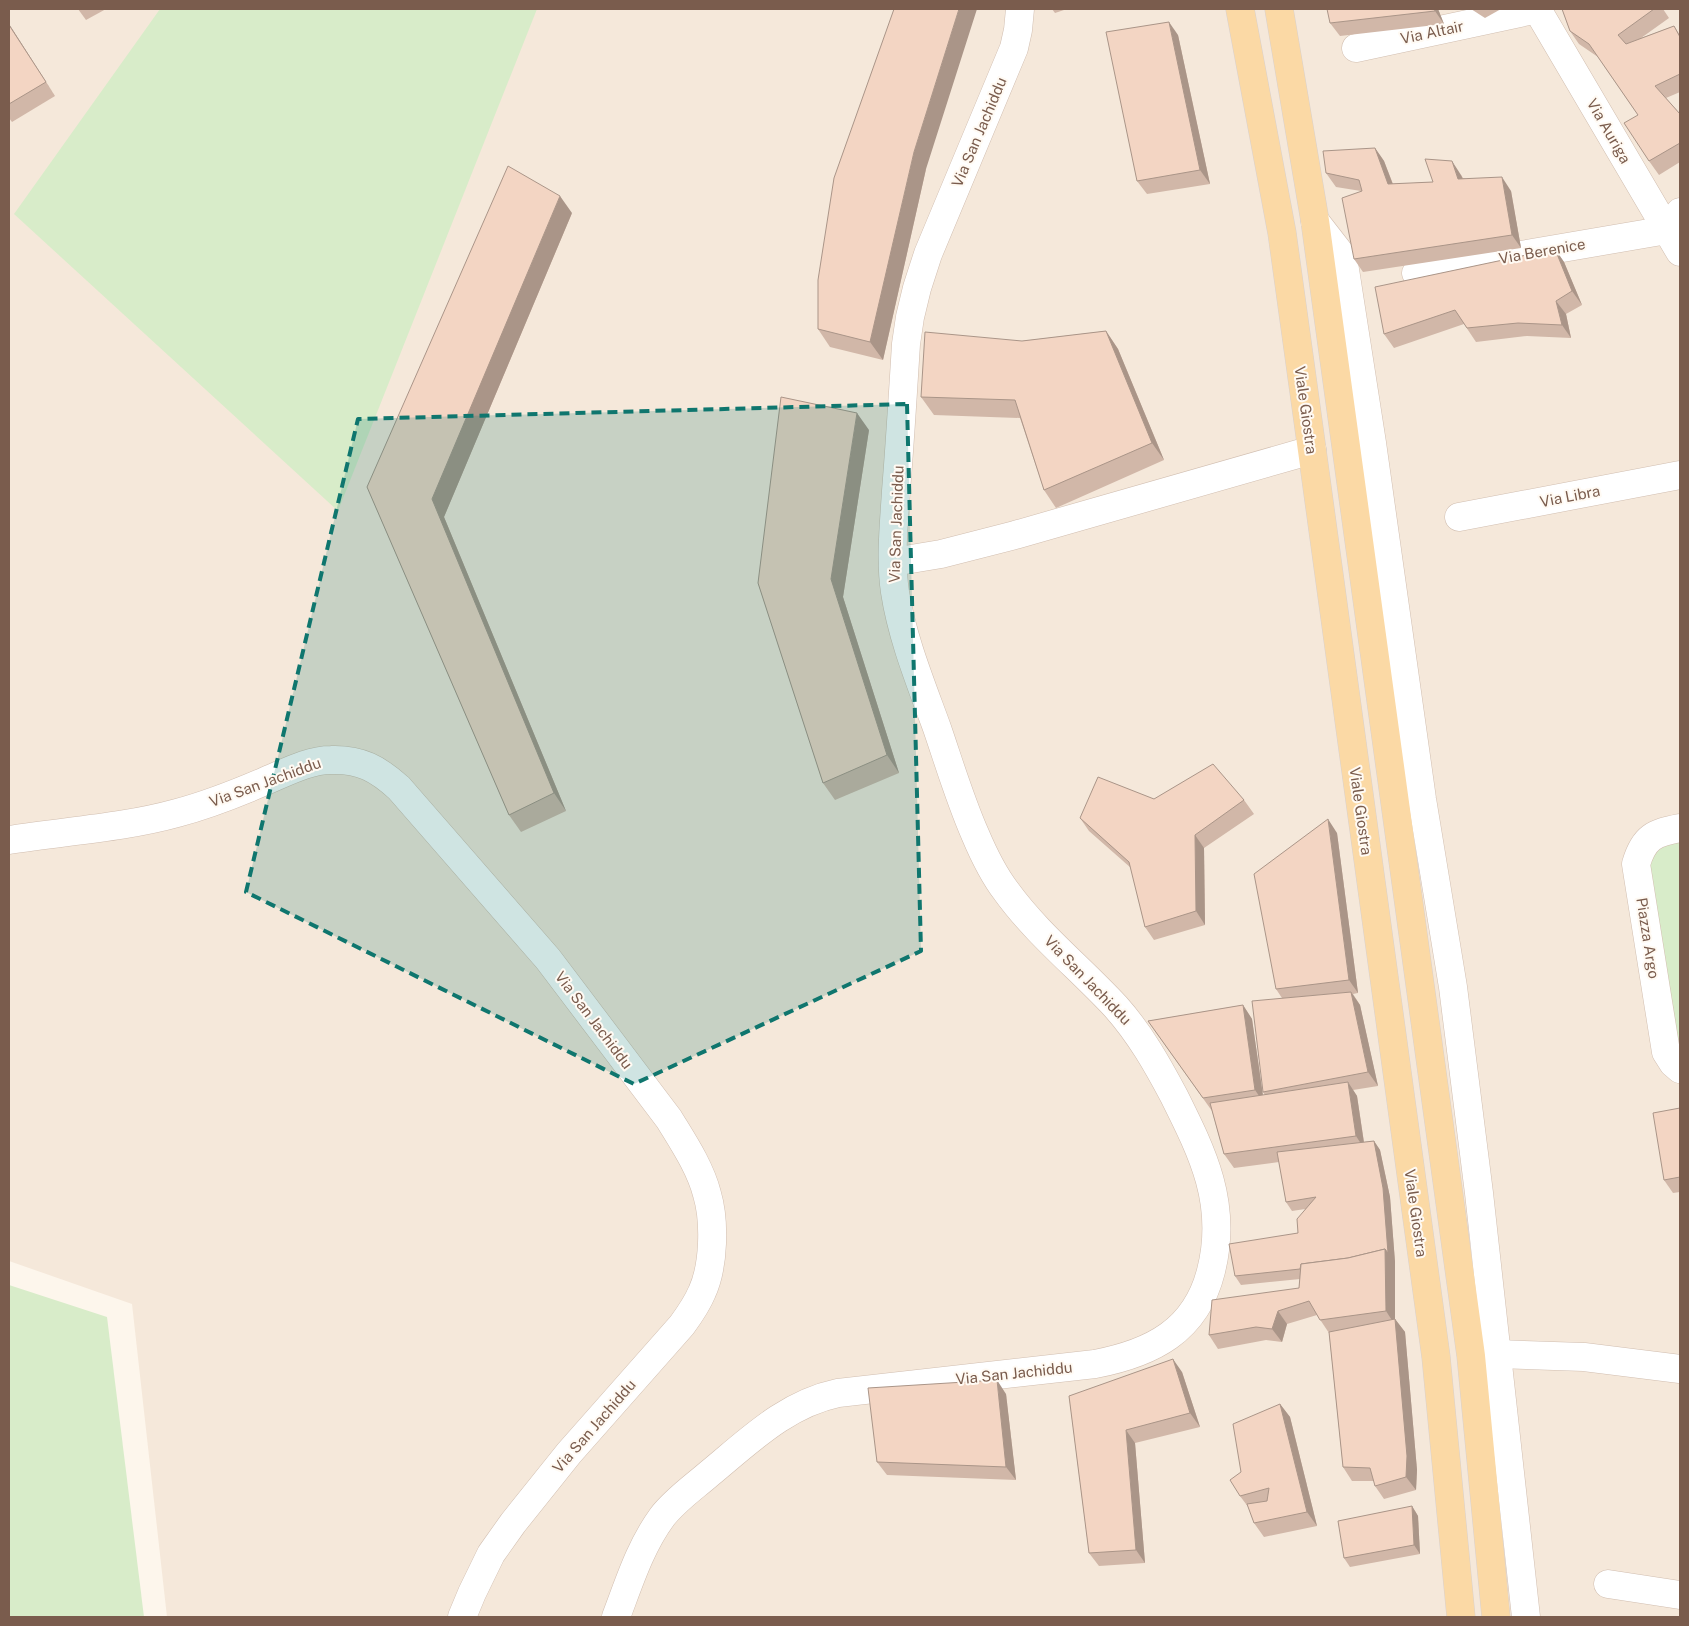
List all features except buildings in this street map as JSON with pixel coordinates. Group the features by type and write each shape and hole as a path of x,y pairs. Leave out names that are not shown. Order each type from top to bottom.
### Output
{"main road":[{"name":"Viale Giostra","path":"1240,9 1282,233 1312,450 1436,1358 1461,1617"},
{"path":"1280,9 1315,221 1471,1356 1496,1617"}],"street":[{"name":"Via San Jachiddu","path":"616,1617 643,1548 663,1515 679,1499 759,1433 800,1405 818,1397 838,1393 1095,1364 1119,1359 1158,1344 1174,1332 1190,1316 1208,1282 1214,1260 1217,1236 1217,1211 1206,1165 1196,1139 1162,1073 1131,1025 1115,1005 1020,909 1006,891 986,857 974,832 912,656 894,590 893,536 910,317 928,254 1014,48 1020,9"},
{"name":"Via Altair","path":"1356,48 1538,9"},
{"name":"Via Auriga","path":"1538,9 1676,231"},
{"path":"1315,221 1344,257 1420,789 1452,987 1498,1354 1526,1617"},
{"name":"Via Berenice","path":"1416,273 1676,231"},
{"path":"893,562 941,554 1015,535 1312,450"},
{"name":"Via Libra","path":"1459,517 1680,475"},
{"name":"Via San Jachiddu","path":"9,840 54,832 141,821 178,813 228,797 312,762 348,760 367,764 384,774 400,788 548,959 669,1119 684,1144 697,1168 707,1193 711,1213 712,1238 710,1262 703,1290 695,1307 682,1325 569,1453 512,1523 491,1554 462,1617"},
{"name":"Piazza Argo","path":"1680,828 1659,832 1648,839 1640,850 1636,864 1666,1052 1672,1063 1680,1070"},
{"path":"1498,1354 1584,1357 1680,1369"},
{"path":"1608,1584 1680,1594"}],"highlighted area":[{"path":"907,404 921,951 634,1084 246,892 358,419"}],"shaded area":[{"path":"9,9 1680,9 1680,1617 167,1617 132,1304 9,1261"}],"green space":[{"path":"160,9 537,9 338,511 14,214"},
{"path":"1680,841 1680,1053 1678,1052 1649,860 1665,843"},
{"path":"9,1285 107,1317 144,1617 9,1617"}]}
